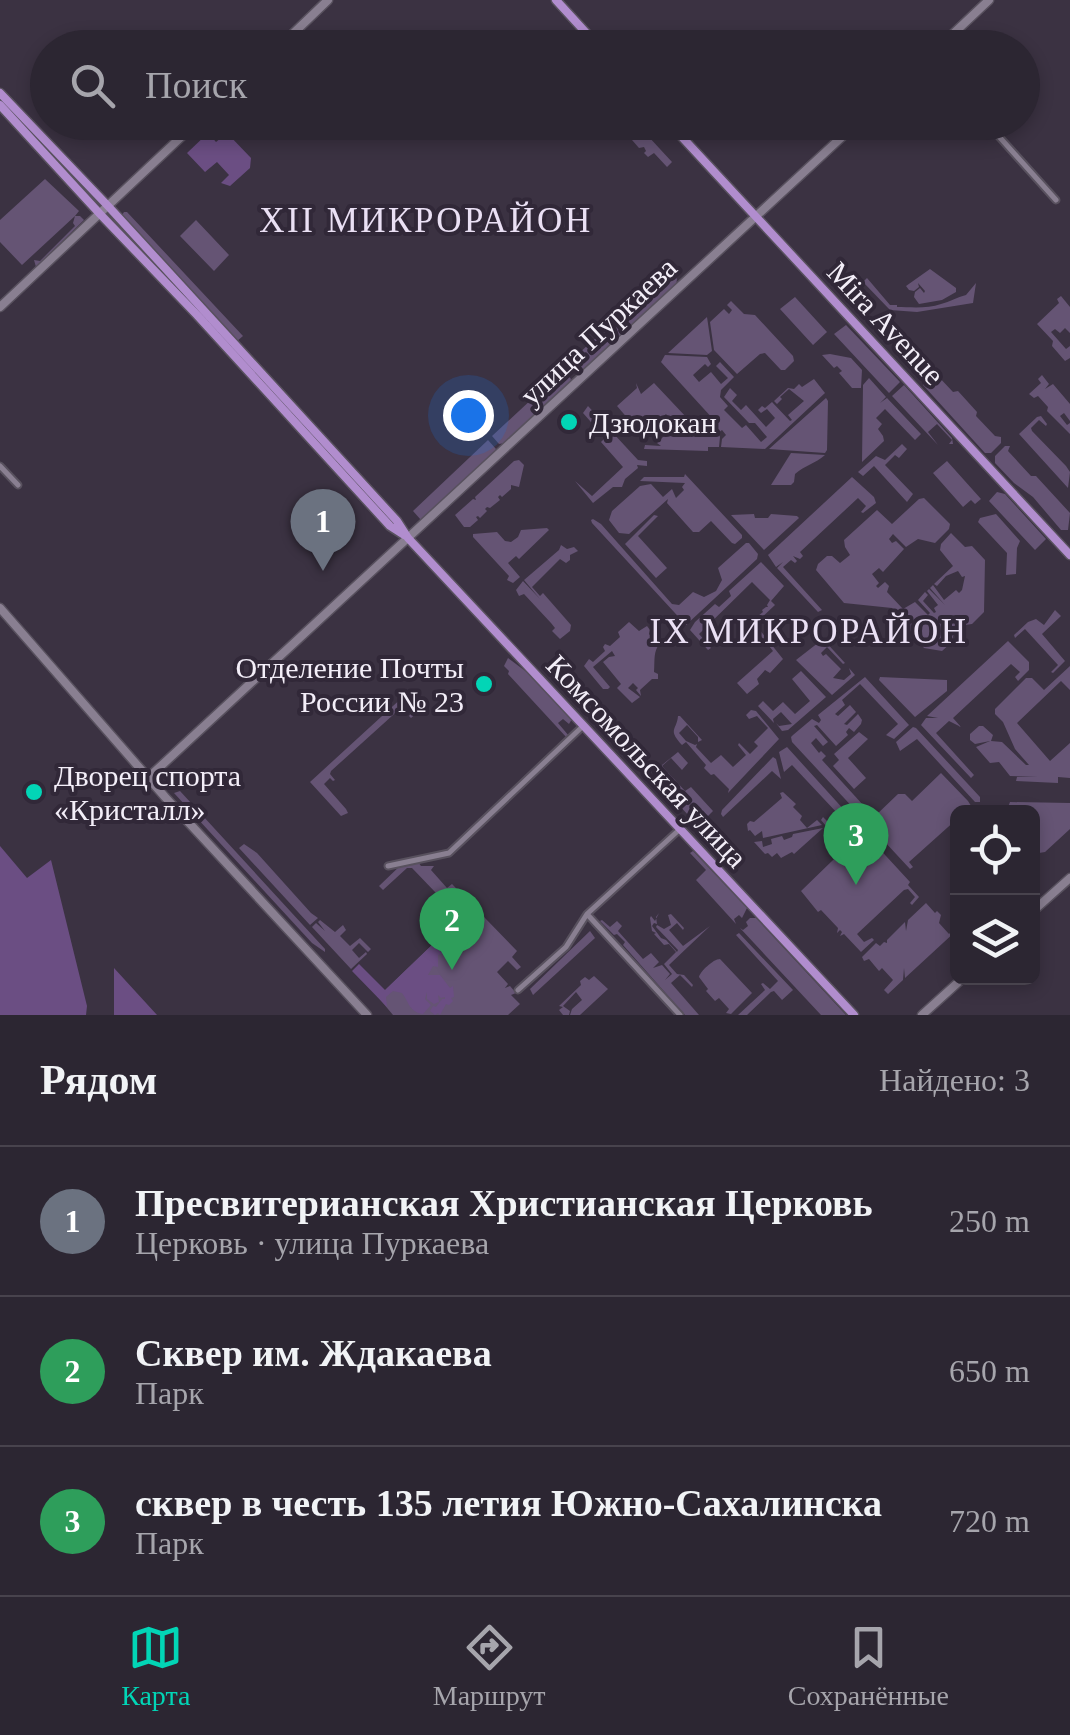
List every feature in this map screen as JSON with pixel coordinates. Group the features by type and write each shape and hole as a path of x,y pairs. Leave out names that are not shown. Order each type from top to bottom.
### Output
{"main road":[{"path":"297,30 328,0"},
{"path":"556,0 584,30"},
{"path":"957,30 989,0"},
{"name":"Комсомольская улица","path":"0,93 30,124"},
{"name":"Комсомольская улица","path":"0,105 30,138"},
{"name":"Комсомольская улица","path":"32,140 390,526 408,538"},
{"name":"Комсомольская улица","path":"45,140 397,521 408,538 854,1015"},
{"path":"0,307 178,140"},
{"name":"Mira Avenue","path":"684,140 1070,555"},
{"name":"улица Пуркаева","path":"149,777 838,140"},
{"path":"0,608 368,1015"},
{"path":"1040,905 1070,878"},
{"path":"922,1015 954,985"}],"street":[{"path":"1002,140 1056,200"},
{"path":"0,466 18,485"},
{"path":"388,866 449,852 584,725"},
{"path":"518,990 566,947 587,914 680,829"},
{"path":"587,914 680,1015"},
{"path":"357,1015 358,1004"}],"shaded area":[{"path":"201,140 234,140 251,158 250,168 230,186 221,183 229,175 217,162 205,172 187,153"},
{"path":"632,140 652,140 672,162 667,167 654,153 648,157 644,147 639,148"},
{"path":"45,179 79,211 22,265 0,242 0,220"},
{"path":"124,212 243,336 236,342 122,215"},
{"path":"75,216 84,220 36,267 34,260 40,261 75,226"},
{"path":"196,220 229,255 214,271 180,236"},
{"path":"930,269 956,292 942,300 919,304 915,292 920,288 925,291 918,283 914,291 906,286"},
{"path":"670,271 677,279 676,286 580,373 575,373 567,364"},
{"path":"867,278 890,305 897,307 944,303 966,295 976,283 973,303 917,312 890,310 863,282"},
{"path":"1061,296 1070,307 1070,333 1065,328 1060,333 1055,329 1051,332 1066,349 1070,346 1070,358 1065,361 1037,324 1059,303 1057,299"},
{"path":"795,297 827,332 813,345 780,309"},
{"path":"731,301 744,314 755,315 793,356 794,361 785,370 765,353 737,374 714,350 710,322 724,309 729,314 732,310 727,305"},
{"path":"707,317 712,351 707,355 668,353"},
{"path":"846,325 900,382 889,393 834,334"},
{"path":"665,355 707,357 711,364 705,364 693,375 699,382 711,372 721,384 728,378 716,366 720,362 734,377 721,390 720,397 728,406 724,410 742,428 746,425 761,442 767,437 724,397 730,388 737,395 732,401 741,410 746,405 766,427 775,418 767,409 761,413 758,410 762,406 772,402 790,421 788,415 804,401 789,389 777,404 774,401 788,388 799,384 802,387 814,379 825,393 765,449 721,447 726,435 722,430 718,433 719,447 708,447 708,451 644,449 645,445 661,446 657,443 675,425 666,414 642,435 617,406 637,388 636,383 641,394 654,383 687,418 678,426 684,434 700,422 705,428 714,420 661,362"},
{"path":"822,355 851,358 862,370 861,388 852,388 839,373 842,371"},
{"path":"563,370 570,383 505,443 499,444 492,436"},
{"path":"933,370 939,370 937,375 953,392 958,391 995,436 1001,437 1001,443 991,453 985,453 923,385"},
{"path":"1042,375 1049,384 1045,389 1053,384 1070,404 1070,421 1064,413 1060,416 1067,425 1070,423 1070,434 1038,396 1029,394 1041,383 1038,379"},
{"path":"869,378 886,397 880,403 887,398 921,434 915,440 885,409 876,418 882,424 878,429 884,441 862,462 863,385"},
{"path":"904,385 952,438 953,444 949,444 952,440 937,424 928,432 938,445 892,396"},
{"path":"826,398 825,453 769,449"},
{"path":"588,406 638,460 647,461 647,466 637,465 622,487 613,487 593,503 575,481 592,496 623,467 583,413"},
{"path":"1041,416 1046,426 1039,420 1032,431 1070,472 1068,488 1019,434"},
{"path":"488,440 495,451 421,520 413,511"},
{"path":"902,444 907,449 885,465 913,494 907,502 874,466 863,476 858,472 876,456 885,460"},
{"path":"1010,446 1008,451 1070,513 1068,530 1061,530 1033,497 995,463 995,456"},
{"path":"791,453 825,455 795,474 791,485 771,485"},
{"path":"519,460 524,465 519,487 511,485 498,497 500,500 487,507 480,518 476,517 478,520 464,527 455,515"},
{"path":"947,461 981,499 975,504 971,500 963,507 933,473"},
{"path":"685,474 742,535 735,544 711,521 699,532 693,532 667,503 668,499 629,534 619,533 609,520 612,511 640,486 651,484 663,497 672,489 676,498 684,490 685,483 640,481 644,477"},
{"path":"852,477 876,503 863,513 866,506 858,498 800,552 800,559 793,556 797,561 791,560 783,567 822,610 818,612 777,568 783,562 776,567 768,555"},
{"path":"997,492 1005,494 1046,539 1035,550 989,501"},
{"path":"924,498 950,524 949,529 935,543 918,539 906,547 893,534 889,539 904,549 883,572 879,568 872,574 879,583 876,586 885,582 889,586 887,592 903,609 915,602 928,615 918,600 925,592 928,595 923,601 936,612 934,608 938,605 929,589 945,605 930,588 933,585 944,600 962,590 965,576 958,571 937,586 934,584 953,566 940,550 951,533 985,560 984,612 953,636 942,651 924,648 892,608 844,603 816,570 827,556 840,563 850,555 844,540 877,510 892,524"},
{"path":"754,514 755,518 768,518 771,514 799,518 764,550 731,515"},
{"path":"996,514 1020,541 1016,574 1006,575 1007,553 978,522"},
{"path":"654,515 658,516 638,536 667,568 656,578 625,544"},
{"path":"593,519 672,604 679,605 693,592 704,597 716,591 722,580 718,568 746,543 758,554 757,559 686,625 592,523"},
{"path":"547,528 519,559 516,556 508,563 520,577 513,583 473,537 497,532 511,542 521,530"},
{"path":"561,545 578,551 566,563 560,559 532,587 540,596 543,593 571,625 560,639 552,631 555,628 551,623 516,590 523,581 540,599 524,580"},
{"path":"761,562 784,586 771,601 775,605 755,624 783,659 770,673 765,670 757,679 759,684 747,694 737,683 773,651 753,626 753,620 768,607 770,600 752,582 699,634 711,648 708,650 690,630 715,604 719,607 731,596 729,591"},
{"path":"1055,610 1061,616 1042,634 1065,661 1053,673 1058,665 1025,629 1015,638 1014,635 1036,619 1044,625"},
{"path":"629,622 639,631 647,626 649,634 660,643 654,659 658,679 652,679 640,690 641,696 633,683 628,688 640,697 632,703 617,688 621,684 603,662 615,656 612,651 593,667 608,689 603,689 584,666 605,651 605,644 610,646 620,637 618,632"},
{"path":"823,639 845,663 827,647 821,653 841,669 833,678 844,680 851,674 849,668 855,675 832,695 796,660"},
{"path":"1008,641 1029,662 1029,670 1018,681 1015,677 1020,672 1011,664 953,718 961,727 949,721 936,733 974,775 971,778 921,725 926,718 938,718 927,716"},
{"path":"508,658 532,676 572,719 569,724 563,719 558,723 567,738 508,674 504,666"},
{"path":"1070,666 1070,690 1061,681 1017,723 1050,761 1070,743 1070,778 1058,777 1058,783 1016,781 1017,777 1038,777 1010,776 999,762 990,763 976,747 990,741 975,744 970,734 983,726 993,735 991,741 1002,742 1029,765 1015,749 995,709 1026,678 1032,678 1044,690"},
{"path":"801,671 826,697 788,730 782,731 776,723 792,724 781,712 774,723 758,706 763,701 773,711 783,702 795,714 810,701 792,679"},
{"path":"865,677 909,725 894,739 886,735 898,724 860,684 842,700 845,705 835,714 838,716 850,705 856,712 844,724 858,714 862,720 854,732 849,728 848,735 836,746 814,726 828,742 823,746 816,738 811,743 826,756 822,760 874,817 898,794 905,794 912,801 941,773 970,805 950,805 950,825 909,862 913,867 910,869 792,742 791,737 812,719 819,723 818,715"},
{"path":"880,677 947,680 947,691 915,717"},
{"path":"405,695 419,711 411,718 415,709 408,701 404,703 331,771 335,780 330,778 324,784 346,809 348,813 341,816 310,782"},
{"path":"756,711 779,739 728,793 729,789 704,768 706,765 686,742 682,745 677,740 674,730 680,716 702,740 698,742 687,725 679,733 686,741 697,744 711,763 721,755 733,767 746,755 739,743 750,754 758,746 754,742 768,728 757,716 749,719 746,715"},
{"path":"913,727 980,797 980,802 975,802 917,739 900,751 896,742"},
{"path":"859,732 868,739 848,758 866,778 854,789 833,766 839,760 834,754"},
{"path":"787,747 857,825 826,826 823,817 829,823 838,814 792,765 784,772 779,752"},
{"path":"678,752 688,763 682,770 671,758 662,765"},
{"path":"773,757 781,779 772,771 723,817 722,810"},
{"path":"662,766 685,791 691,787 713,811 704,820 697,814 692,819 653,778"},
{"path":"180,791 325,952 312,943 174,793"},
{"path":"783,792 796,804 793,807 807,828 817,820 822,825 763,838 762,831 755,836 748,831 747,824 782,798"},
{"path":"1070,803 1070,829 1040,853 1040,805 1009,805"},
{"path":"823,828 794,854 781,858 777,853 772,857 765,854 754,842 762,841 763,847 772,844 771,839 782,836 784,840 793,834"},
{"path":"863,831 919,897 912,905 915,897 904,890 857,934 864,942 874,940 861,952 844,934 840,936 840,930 837,933 838,928 801,891"},
{"path":"244,844 318,918 310,925 239,848"},
{"path":"0,846 27,878 51,860 86,1015 0,1015"},
{"path":"693,851 747,908 742,918 739,915 734,919 736,924 696,880 706,870 690,853"},
{"path":"418,862 421,866 434,866 431,870 447,888 452,884 517,951 512,957 521,967 517,970 508,961 497,972 508,984 505,988 510,986 516,993 511,995 520,1004 508,1015 393,1015 378,997 460,918 412,868 407,868 383,890 379,886 403,863"},
{"path":"926,903 941,915 939,923 950,937 905,978 904,968 903,980 888,994 884,990 893,980 882,968 879,971 862,957 876,943 887,943 905,922 906,931 908,920"},
{"path":"668,915 684,928 677,923 669,930 683,946 710,926 669,965 693,985 680,975 671,983 699,1015 685,1015 623,945 625,942 600,921 610,927 617,921 622,926 618,931 643,959 651,953 659,962 653,968 662,965 670,974 665,980 672,974 664,964 676,952 652,931 650,918 656,919 657,924 652,926 677,952 656,927 664,929 671,925"},
{"path":"750,918 756,918 846,1015 821,1015 740,928 748,926"},
{"path":"320,920 335,932 343,925 346,930 340,936 350,946 360,938 371,949 368,952 359,943 352,950 359,958 367,954 351,969 312,927 316,923 325,931"},
{"path":"457,921 442,954 438,955 438,967 433,966 428,975 440,975 450,988 453,986 453,1001 446,1004 440,1015 430,1011 445,997 438,995 439,1002 434,1004 427,999 427,992 425,999 431,1005 423,1014 412,1009 402,993 393,991 386,997 387,1007 352,971 359,964 385,990"},
{"path":"590,931 595,938 533,995 530,989"},
{"path":"739,933 793,990 782,1000 771,992 747,1015 738,1015 765,990 761,984 770,989 778,981 736,935"},
{"path":"720,959 752,993 731,1014 726,1013 729,1009 719,998 715,1001 706,991 699,977 707,966"},
{"path":"114,968 157,1015 114,1015"},
{"path":"594,976 608,989 580,1015 570,1015 582,1000 576,992 563,1006 570,1011 569,1015 563,1015 559,1010 563,1007 559,1006 581,985 580,981"}],"place":[{"name":"Дзюдокан","path":"569,422"},
{"name":"Пресвитерианская Христианская Церковь","path":"323,571"},
{"name":"Отделение Почты России № 23","path":"484,684"},
{"name":"Дворец спорта «Кристалл»","path":"34,792"},
{"name":"сквер в честь 135 летия Южно-Сахалинска","path":"856,885"},
{"name":"Сквер им. Ждакаева","path":"452,970"}],"district":[{"name":"XII МИКРОРАЙОН","path":"426,220"},
{"name":"IX МИКРОРАЙОН","path":"809,631"}]}
